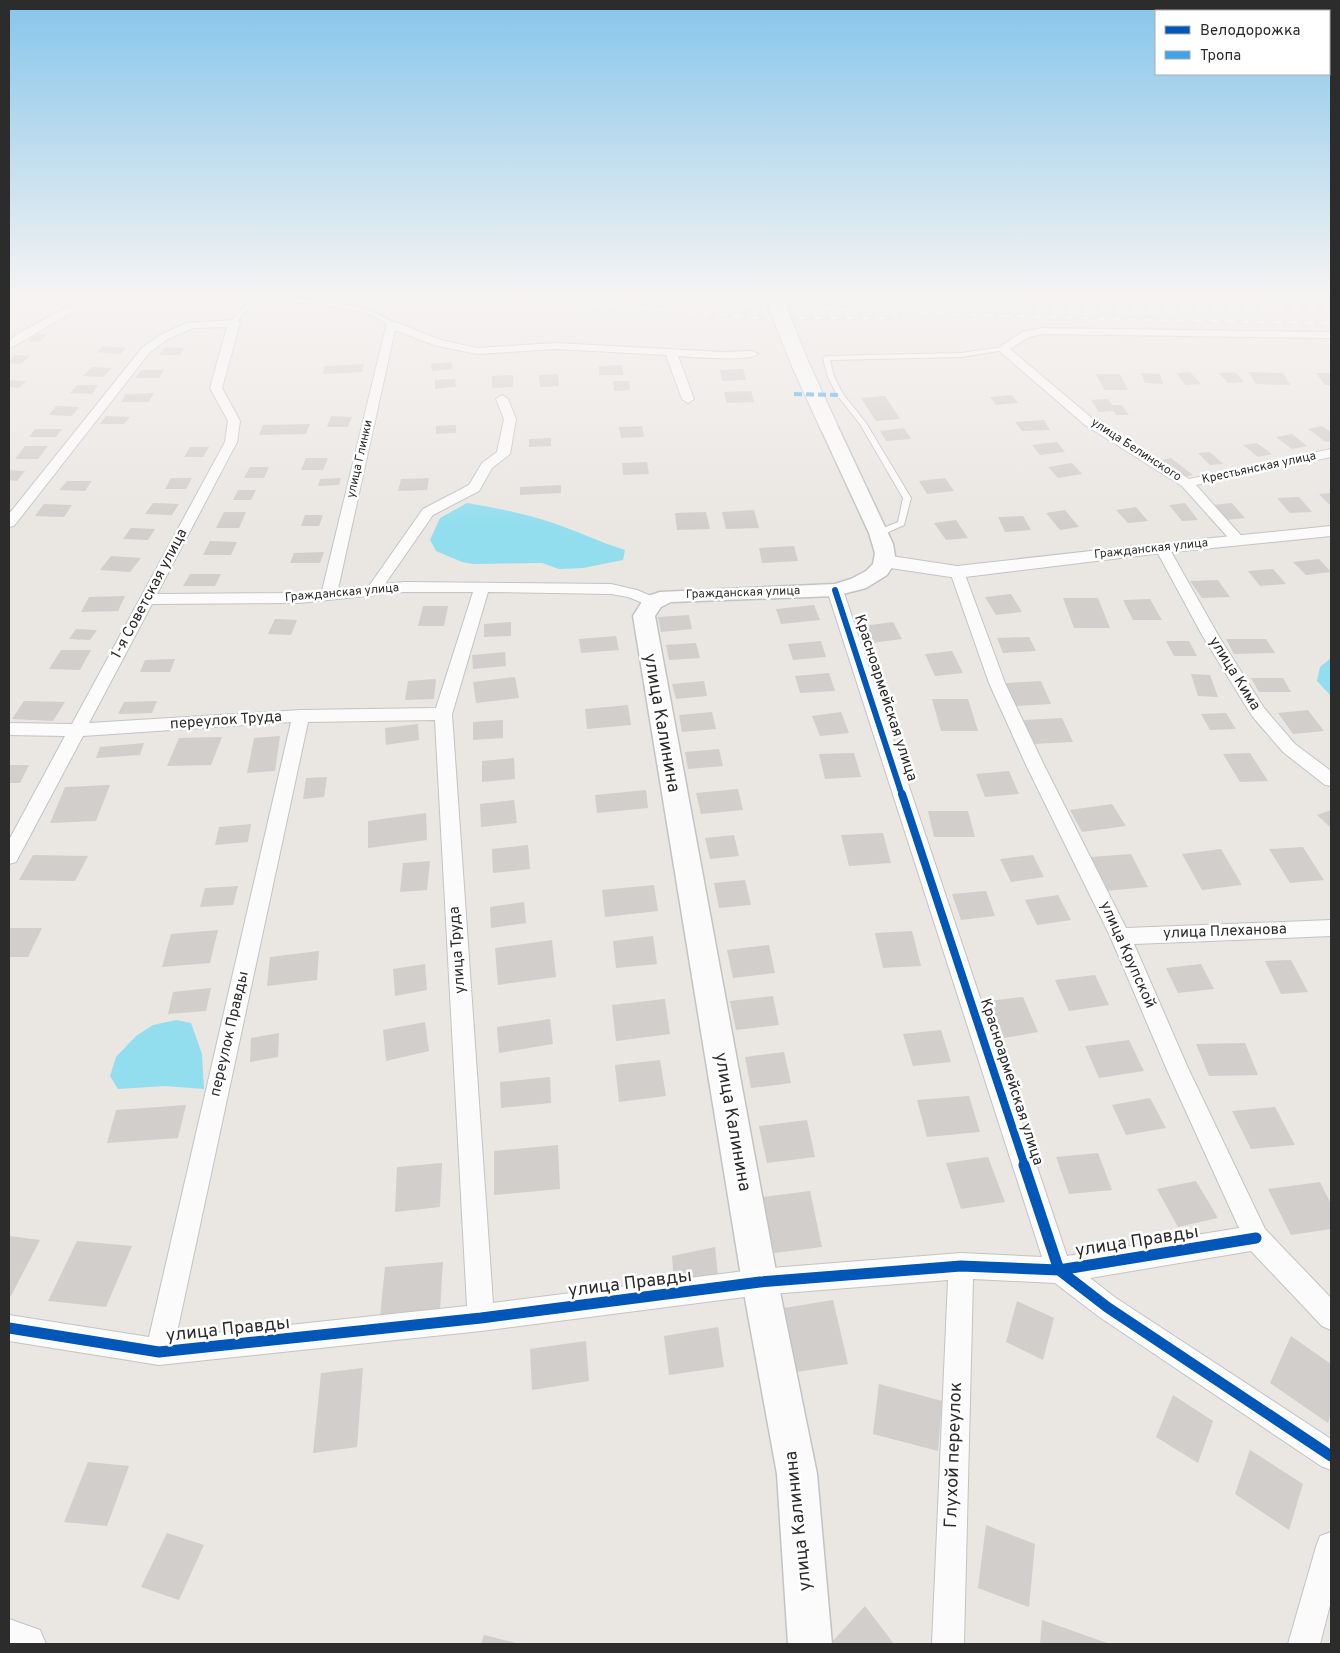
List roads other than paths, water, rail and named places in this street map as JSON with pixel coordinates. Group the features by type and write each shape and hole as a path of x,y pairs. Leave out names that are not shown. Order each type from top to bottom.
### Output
{"main road":[{"path":"804,373 878,532 884,549 884,562"},
{"name":"Гражданская улица","path":"652,602 670,596 835,590 852,586 875,574 884,562"},
{"name":"улица Калинина","path":"652,602 644,616 646,636 760,1282 797,1474 810,1644"}],"street":[{"path":"9,523 128,373"},
{"name":"1-я Советская улица","path":"9,857 231,442 234,421 216,388 220,373"},
{"name":"улица Глинки","path":"329,595 380,373"},
{"path":"679,373 688,399"},
{"name":"улица Белинского","path":"1031,373 1089,422 1187,483 1238,540"},
{"path":"374,590 428,512 474,488 487,466 504,454 510,419 502,399"},
{"name":"Крестьянская улица","path":"1187,483 1331,453"},
{"name":"Гражданская улица","path":"884,562 957,572 1162,548 1331,531"},
{"name":"улица Кима","path":"1162,548 1210,635 1258,712 1289,748 1331,780"},
{"name":"улица Крупской","path":"957,572 998,683 1035,765 1120,936 1178,1070 1256,1238 1331,1317"},
{"name":"Гражданская улица","path":"147,599 299,598 404,587 482,587 611,590 632,593 652,602"},
{"name":"улица Труда","path":"481,1318 443,714 482,587"},
{"name":"Красноармейская улица","path":"835,590 1059,1270"},
{"name":"переулок Труда","path":"9,729 77,730 301,716 443,714"},
{"name":"переулок Правды","path":"159,1352 301,716"},
{"name":"улица Плеханова","path":"1120,936 1331,928"},
{"name":"улица Правды","path":"9,1328 159,1352 481,1318 760,1282 961,1266 1059,1270 1256,1238"},
{"name":"Глухой переулок","path":"948,1644 961,1266"},
{"path":"1059,1270 1107,1307 1331,1456"},
{"path":"1304,1644 1331,1547"},
{"path":"9,1639 26,1644"}],"lane":[{"path":"830,373 840,395 863,423 907,498 901,523 878,532"}],"water":[{"path":"467,503 519,513 559,525 625,550 623,560 583,568 559,569 542,563 473,564 462,562 436,551 430,540 440,518"},
{"path":"1331,658 1331,696 1317,681 1320,667"},
{"path":"176,1020 191,1023 202,1054 204,1089 165,1086 118,1089 110,1076 116,1057 136,1036 153,1025"}]}
